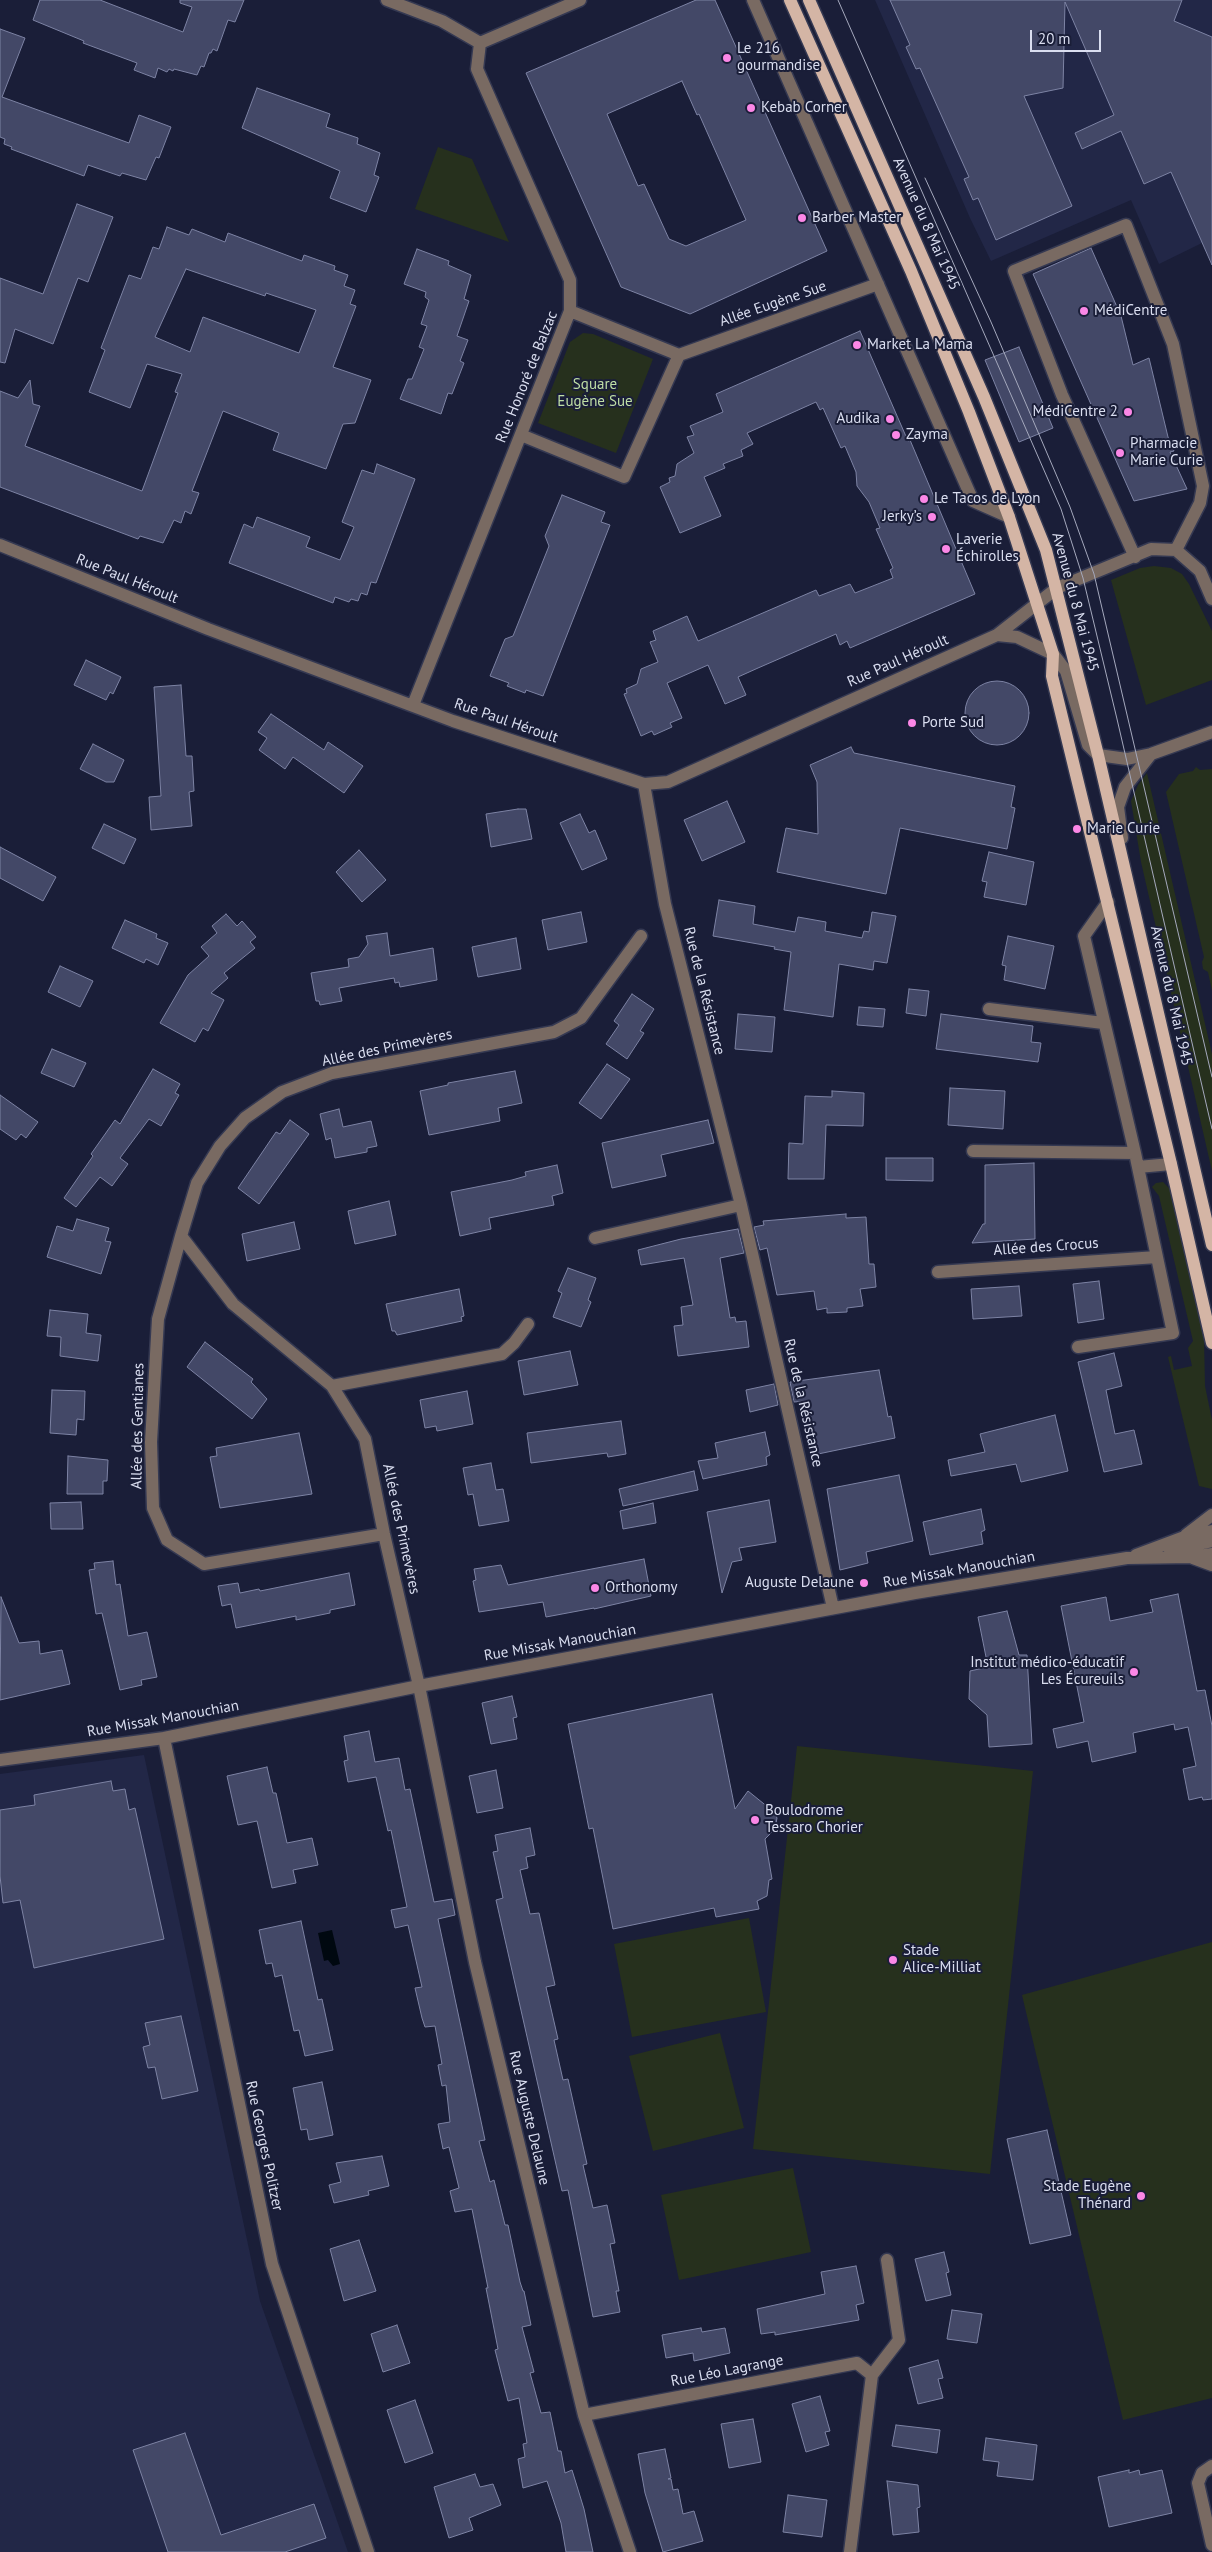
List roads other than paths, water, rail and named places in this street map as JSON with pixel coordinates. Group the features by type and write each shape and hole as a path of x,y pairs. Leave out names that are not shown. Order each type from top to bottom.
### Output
{"main road":[{"path":"790,0 915,280 969,412 1009,517 1052,654 1052,676 1171,1164 1212,1343"},
{"name":"Avenue du 8 Mai 1945","path":"809,0 984,397 1046,550 1098,755 1212,1245"}],"street":[{"path":"387,0 442,21 480,43 580,0"},
{"path":"753,0 973,501 1009,517"},
{"name":"Rue Honoré de Balzac","path":"414,705 570,311 570,280 477,69 480,43"},
{"path":"1135,557 1062,395 1014,271 1126,225 1173,344 1194,434 1203,486 1200,503 1176,550 1200,571 1212,599"},
{"name":"Allée Eugène Sue","path":"679,355 878,284"},
{"path":"521,435 624,477 679,355 570,311"},
{"name":"Rue Paul Héroult","path":"0,545 208,629 453,721 644,784 668,782 997,635 1057,588 1151,549 1176,550"},
{"path":"997,635 1016,638 1052,654 1066,671 1088,745 1098,755 1127,759 1152,754 1212,732"},
{"path":"1126,874 1118,807 1125,787 1152,754"},
{"name":"Rue de la Résistance","path":"644,784 665,904 741,1205 833,1608"},
{"path":"1078,1347 1173,1333 1135,1153 1084,936 1108,902"},
{"name":"Allée des Primevères","path":"419,1686 384,1534 366,1439 332,1386 233,1304 181,1236 197,1184 220,1146 245,1118 282,1092 332,1073 554,1032 581,1018 641,936"},
{"path":"989,1009 1103,1023"},
{"path":"973,1151 1135,1153"},
{"path":"1138,1168 1171,1164"},
{"path":"595,1238 741,1205"},
{"name":"Allée des Gentianes","path":"181,1236 158,1319 151,1442 153,1508 167,1540 204,1564 384,1534"},
{"name":"Allée des Crocus","path":"938,1272 1157,1257"},
{"path":"332,1386 502,1354 514,1343 528,1324"},
{"path":"1184,1537 1212,1515"},
{"name":"Rue Missak Manouchian","path":"1127,1558 1184,1537 1212,1531"},
{"path":"1154,1558 1176,1548 1212,1542"},
{"name":"Rue Missak Manouchian","path":"0,1760 164,1738 419,1686 833,1608 1127,1558 1191,1557 1212,1554"},
{"path":"1191,1557 1212,1564"},
{"name":"Rue Auguste Delaune","path":"419,1686 475,1962 584,2415 630,2552"},
{"name":"Rue Georges Politzer","path":"164,1738 272,2264 368,2552"},
{"path":"850,2552 872,2375 899,2340 886,2260"},
{"name":"Rue Léo Lagrange","path":"584,2415 857,2363 872,2375"},
{"path":"1212,2466 1202,2473 1198,2483 1212,2545"}],"tram line":[{"path":"838,0 1061,509 1083,578 1212,1129"},
{"path":"925,178 991,322 1070,507 1094,574 1212,1077"}],"place":[{"name":"Le 216 gourmandise","path":"727,58"},
{"name":"Kebab Corner","path":"751,108"},
{"name":"Barber Master","path":"802,218"},
{"name":"MédiCentre","path":"1084,311"},
{"name":"Market La Mama","path":"857,345"},
{"name":"MédiCentre 2","path":"1128,412"},
{"name":"Audika","path":"890,419"},
{"name":"Zayma","path":"896,435"},
{"name":"Pharmacie Marie Curie","path":"1120,453"},
{"name":"Le Tacos de Lyon","path":"924,499"},
{"name":"Jerky’s","path":"932,517"},
{"name":"Laverie Échirolles","path":"946,549"},
{"name":"Porte Sud","path":"912,723"},
{"name":"Marie Curie","path":"1077,829"},
{"name":"Auguste Delaune","path":"864,1583"},
{"name":"Orthonomy","path":"595,1588"},
{"name":"Institut médico-éducatif Les Écureuils","path":"1134,1672"},
{"name":"Boulodrome Tessaro Chorier","path":"755,1820"},
{"name":"Stade Alice-Milliat","path":"893,1960"},
{"name":"Stade Eugène Thénard","path":"1141,2196"}],"park label":[{"name":"Square Eugène Sue","path":"595,394"}]}
